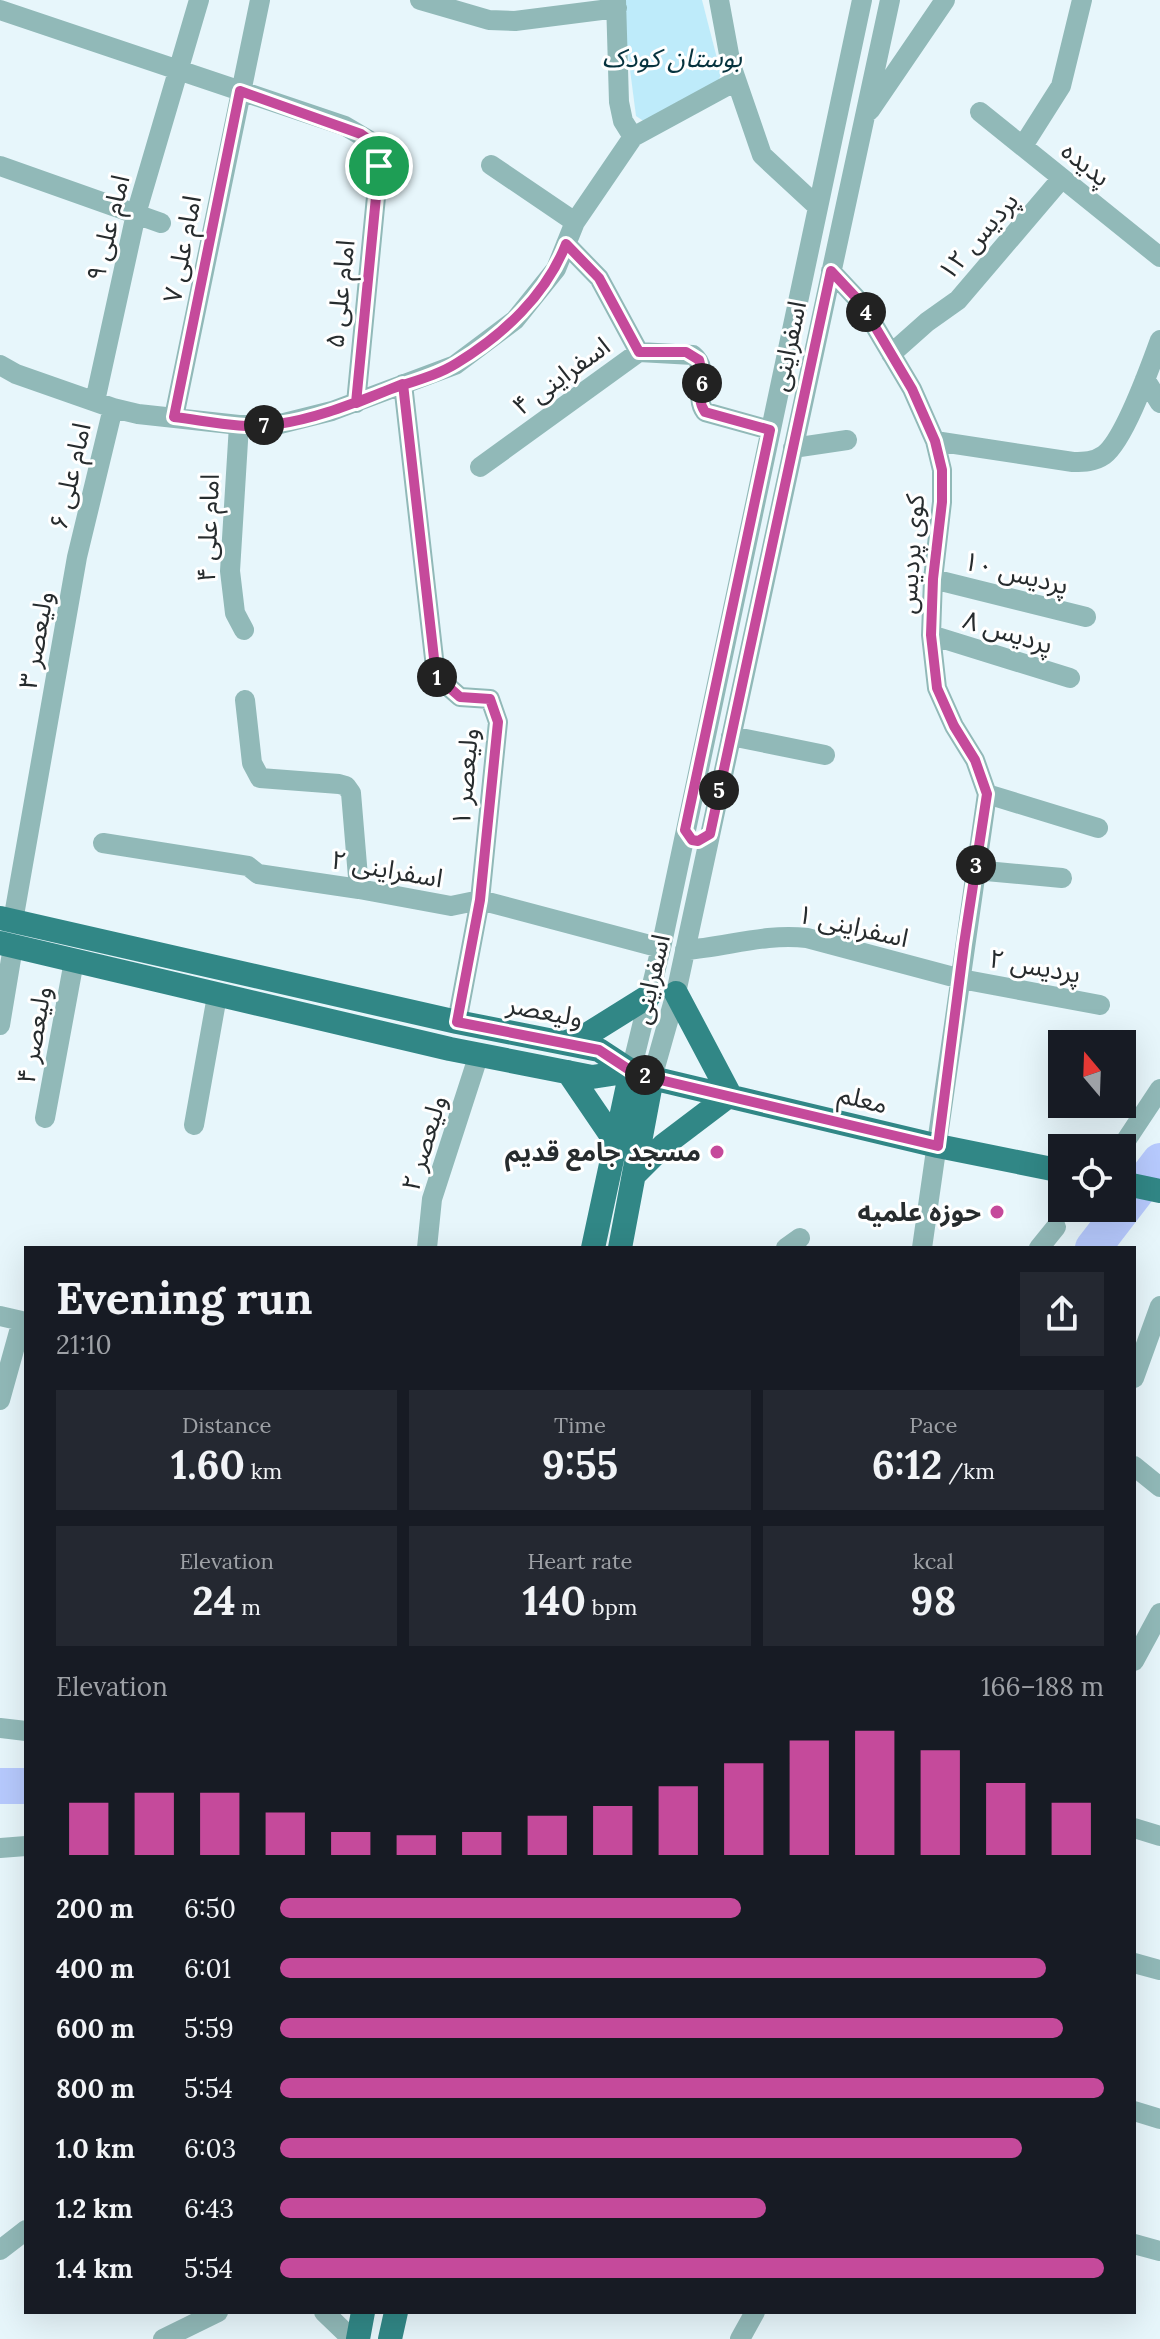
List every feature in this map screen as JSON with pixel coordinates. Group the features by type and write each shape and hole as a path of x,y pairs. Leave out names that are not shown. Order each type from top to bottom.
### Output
{"main road":[{"name":"ولیعصر","path":"6,919 457,1022 599,1050 642,1074"},
{"path":"7,945 450,1049 592,1077 642,1074"},
{"path":"635,1174 664,1145 730,1095 676,993"},
{"path":"563,1043 588,1034 649,996"},
{"path":"450,1049 457,1022"},
{"path":"568,1072 615,1141"},
{"path":"593,1246 615,1141 642,1074"},
{"path":"620,1246 635,1174 642,1074"},
{"name":"معلم","path":"642,1074 938,1146 1048,1168"},
{"path":"1136,1186 1160,1191"},
{"path":"355,2339 362,2314"},
{"path":"390,2339 396,2314"}],"street":[{"name":"امام علی ۹","path":"104,404 136,214 199,0"},
{"name":"امام علی ۷","path":"174,417 260,0"},
{"path":"420,0 489,20 515,21 617,4 619,102 623,121 633,137"},
{"path":"719,0 731,65 762,155 818,207"},
{"name":"اسفراینی","path":"642,1074 649,996 862,0"},
{"name":"اسفراینی","path":"642,1074 676,993 890,0"},
{"path":"863,120 945,0"},
{"path":"1023,146 1061,86 1082,0"},
{"path":"0,10 240,91"},
{"path":"0,365 16,374 104,404 239,425 276,425 356,403 455,365 515,320 556,269 575,222 633,137 736,81"},
{"name":"امام علی ۵","path":"240,91 345,126 372,142 376,152 379,166 356,403"},
{"name":"پدیده","path":"980,112 1160,257"},
{"path":"491,165 575,222"},
{"path":"0,166 161,223"},
{"name":"پردیس ۱۲","path":"891,354 958,300 1062,178"},
{"path":"566,244 599,278 639,352"},
{"name":"کوی پردیس","path":"831,271 861,303 912,389 935,441 942,470 931,635 937,688 954,726 975,760 987,794 922,1246"},
{"path":"935,441 1073,462 1100,458 1113,445 1160,340"},
{"name":"اسفراینی ۴","path":"480,467 639,352 686,352 693,355 701,366 700,398 705,412 770,430"},
{"path":"1145,379 1160,403"},
{"name":"ولیعصر ۱","path":"403,384 436,676 460,697 490,699 498,722 480,900 457,1022"},
{"name":"امام علی ۶","path":"77,557 104,404"},
{"name":"امام علی ۴","path":"239,425 230,571 235,613 244,630"},
{"path":"793,448 847,440"},
{"name":"ولیعصر ۳","path":"6,919 77,557"},
{"name":"پردیس ۱۰","path":"933,579 1086,617"},
{"name":"پردیس ۸","path":"931,635 1070,678"},
{"path":"245,700 252,763 260,778 339,784 346,786 351,793 359,889"},
{"path":"731,736 825,755"},
{"path":"987,794 1098,828"},
{"path":"685,830 692,840 698,841 710,834"},
{"name":"اسفراینی ۲","path":"103,843 248,866 258,874 451,906 480,900 661,948"},
{"path":"975,870 1062,878"},
{"name":"اسفراینی ۱","path":"685,950 720,948 751,939 782,935 807,938 961,979"},
{"path":"0,1025 7,945"},
{"name":"ولیعصر ۴","path":"45,1118 74,961"},
{"name":"پردیس ۲","path":"961,979 1100,1005"},
{"path":"194,1125 217,996"},
{"name":"ولیعصر ۲","path":"427,1246 432,1199 479,1054"},
{"path":"1130,1134 1160,1089"},
{"path":"1041,1246 1056,1227"},
{"path":"1136,1372 1160,1306"},
{"path":"0,1316 24,1322 0,1400"},
{"path":"1136,1468 1160,1487"},
{"path":"1136,1657 1160,1613"},
{"path":"0,1728 24,1731"},
{"path":"1136,1829 1160,1836"},
{"path":"0,1848 24,1846"},
{"path":"1136,1964 1160,1970"},
{"path":"1136,2112 1160,2119"},
{"path":"0,2250 24,2232"},
{"path":"1136,2245 1160,2251"},
{"path":"163,2339 214,2314"},
{"path":"326,2314 355,2339"},
{"path":"740,2339 754,2314"}],"green space":[{"name":"بوستان کودک","path":"621,0 702,0 721,74 715,89 645,122 636,116"}],"waterway":[{"path":"1095,1246 1160,1161"},
{"path":"0,1786 24,1786"}],"place":[{"name":"مسجد جامع قدیم","path":"717,1152"},
{"name":"حوزه علمیه","path":"997,1212"}],"route":[{"path":"379,166 356,403 403,384 436,676 460,697 490,699 498,722 480,900 457,1022 599,1050 631,1071 652,1078 938,1146 987,794 975,760 954,726 937,688 931,635 942,470 935,441 912,389 861,303 831,271 710,834 698,841 692,840 685,830 770,430 705,412 700,398 701,366 693,355 686,352 639,352 599,278 566,244 556,269 515,320 455,365 356,403 276,425 239,425 174,417 240,91 361,134 372,142 379,166"}]}
